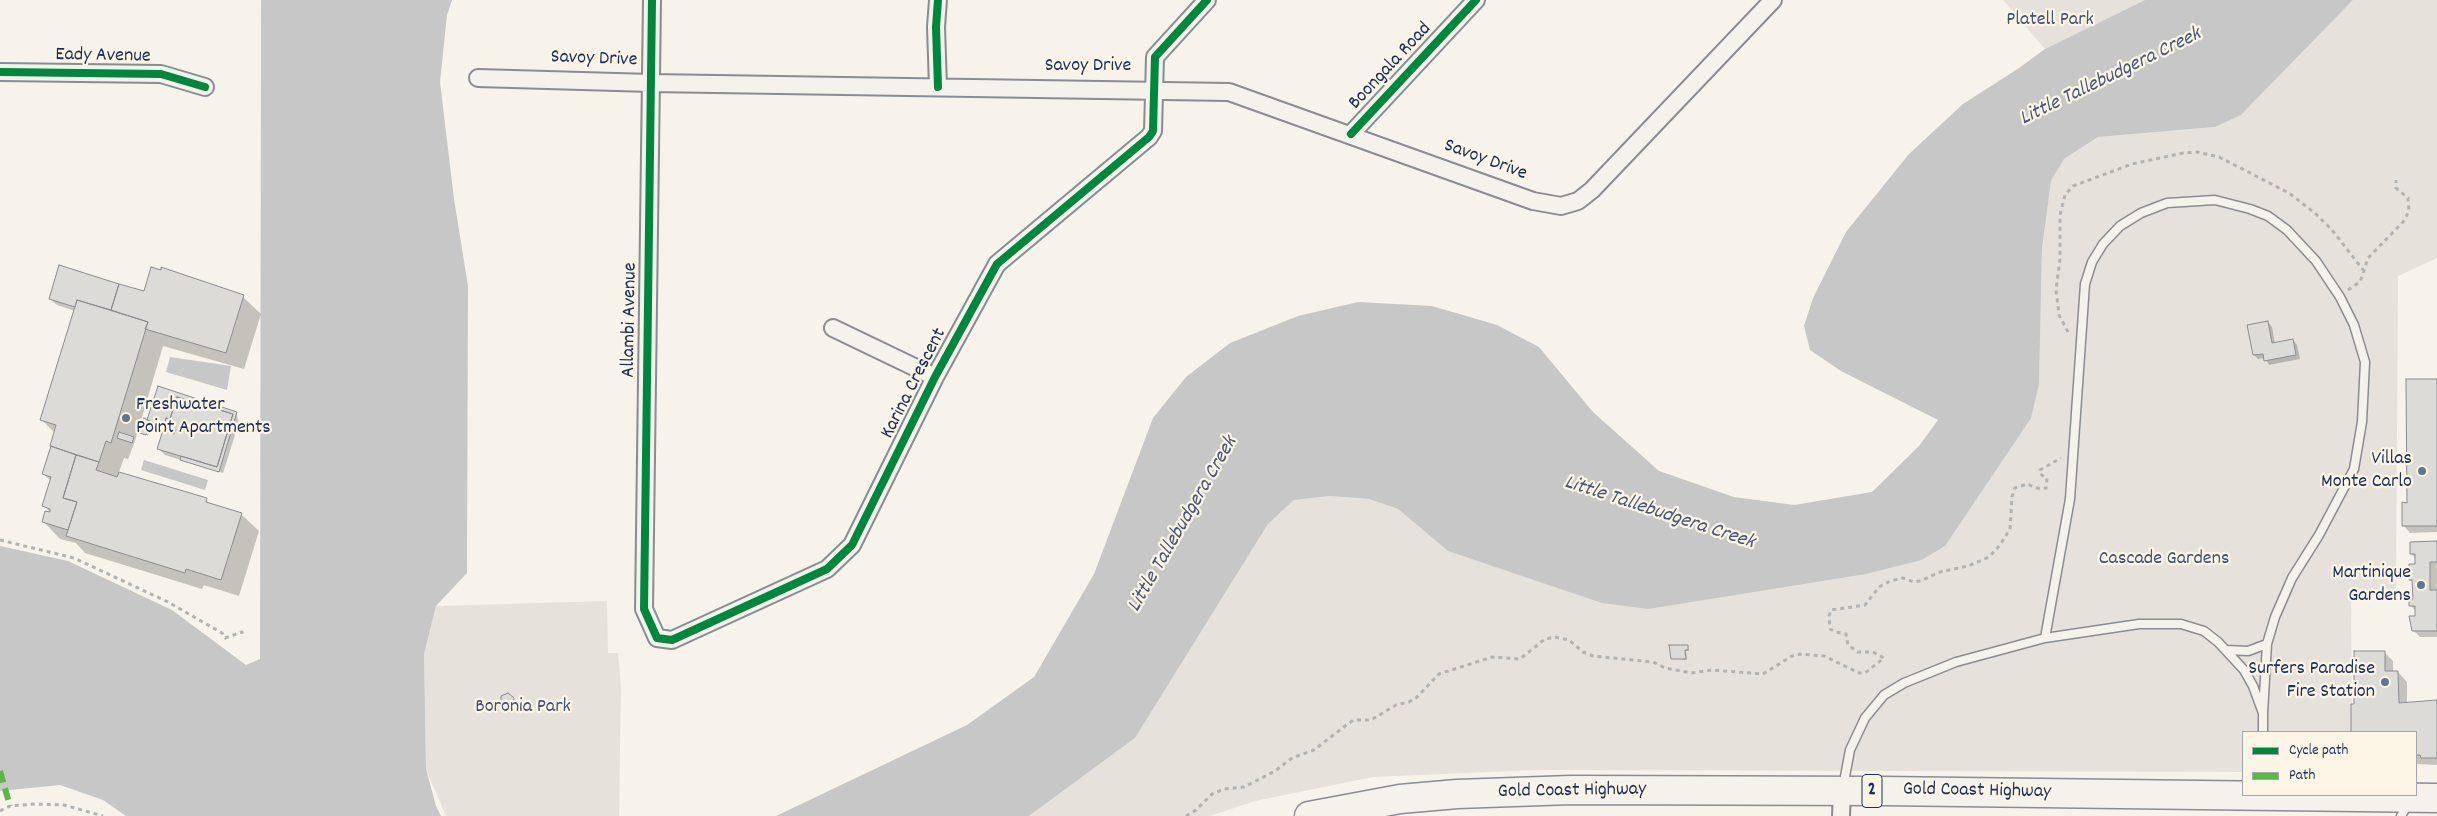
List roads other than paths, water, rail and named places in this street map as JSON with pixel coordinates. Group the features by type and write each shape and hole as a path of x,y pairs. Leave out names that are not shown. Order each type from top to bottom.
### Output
{"highway":[{"name":"Gold Coast Highway","path":"1309,816 1400,799 1457,794 1571,790 1842,804 2263,796 2417,804"}],"street":[{"name":"Allambi Avenue","path":"652,0 644,609 657,638"},
{"path":"938,0 936,27 938,87"},
{"name":"Karina Crescent","path":"657,638 672,640 828,568 852,545 936,377 997,264 1149,137 1153,131 1155,57 1207,0"},
{"name":"Boongala Road","path":"1351,134 1476,0"},
{"name":"Savoy Drive","path":"478,78 938,87 1154,89 1230,92 1533,201 1561,206 1578,201 1592,190 1773,0"},
{"name":"Eady Avenue","path":"0,72 161,74 204,87"},
{"path":"833,328 936,377"}],"lane":[{"path":"2045,638 2070,499 2085,284 2088,272 2103,244 2130,220 2155,207 2178,202 2215,200 2268,216 2287,230 2316,260 2340,296 2354,325 2365,362 2362,422 2354,468 2319,535 2292,578 2275,617 2267,644 2263,731"},
{"path":"1842,804 1850,750 1865,718 1884,695 1904,683 1956,662 2045,638 2164,622 2204,631 2227,650 2244,670 2253,686 2263,713"},
{"path":"2227,650 2248,651 2267,644"}],"water":[{"path":"261,0 452,0 447,15 440,82 454,199 468,286 467,573 436,606 424,654 426,769 436,806 441,816 126,816 103,800 60,785 0,791 0,546 68,561 172,610 246,665 260,659"},
{"name":"Little Tallebudgera Creek","path":"2145,0 2353,0 2241,115 2215,127 2098,137 2064,159 2051,181 2042,249 2039,384 2031,418 1945,546 1922,560 1866,574 1648,609 1602,603 1448,551 1398,509 1369,499 1330,496 1294,500 1268,524 1135,738 1029,816 776,816 967,725 1034,677 1094,574 1153,418 1186,377 1230,343 1298,316 1358,302 1432,306 1497,325 1539,347 1593,412 1659,471 1734,497 1794,505 1872,492 1919,446 1938,420 1841,371 1810,350 1804,326 1813,298 1846,232 1909,154 1963,104 2045,49"},
{"path":"170,357 231,366 227,390 166,372"},
{"path":"144,460 208,480 205,490 141,470"}],"place":[{"name":"Freshwater Point Apartments","path":"126,418"},
{"name":"Villas Monte Carlo","path":"2422,471"},
{"name":"Martinique Gardens","path":"2421,585"},
{"name":"Surfers Paradise Fire Station","path":"2385,682"}],"park label":[{"name":"Platell Park","path":"2050,21"},
{"name":"Cascade Gardens","path":"2164,560"},
{"name":"Boronia Park","path":"523,708"}]}
